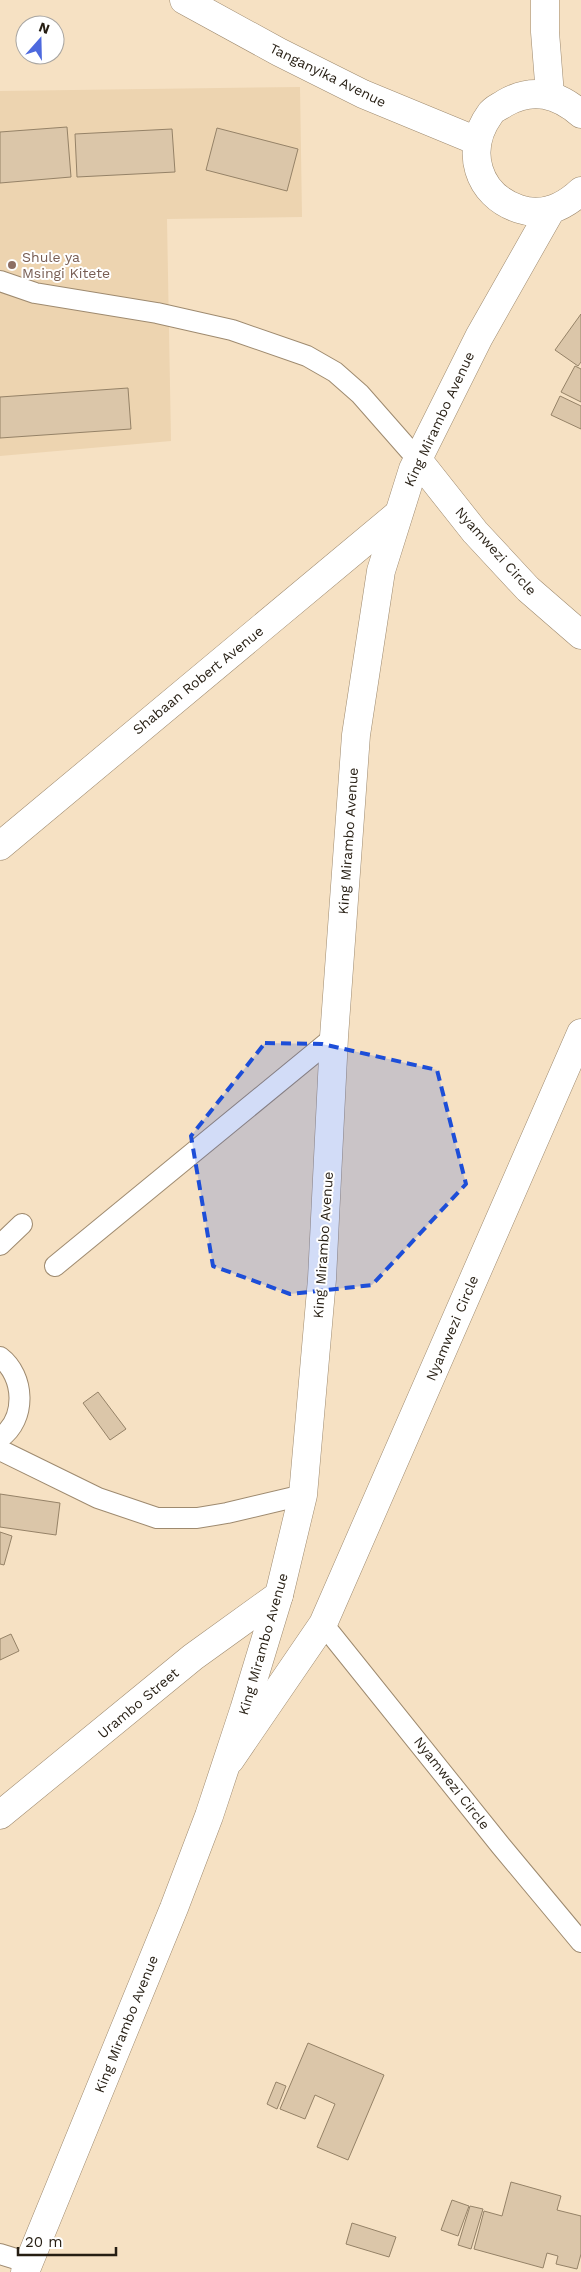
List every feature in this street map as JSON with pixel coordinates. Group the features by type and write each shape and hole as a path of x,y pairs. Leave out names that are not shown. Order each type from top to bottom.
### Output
{"main road":[{"name":"Tanganyika Avenue","path":"184,0 280,52 364,94 477,141"},
{"path":"532,0 545,32"},
{"path":"545,0 545,32 550,95"},
{"path":"581,114 568,103 550,95 518,96 491,113 477,141 477,166 487,187 504,204 527,212 551,210 569,202 581,191"},
{"name":"King Mirambo Avenue","path":"27,2267 174,1908 209,1816 279,1595 303,1495 322,1279 334,1037 356,735 380,571 397,515 418,460 478,337 551,210"},
{"name":"Nyamwezi Circle","path":"418,460 475,532 528,589 581,635"},
{"name":"Shabaan Robert Avenue","path":"0,846 397,515"},
{"name":"Nyamwezi Circle","path":"225,1767 323,1624 581,1033"},
{"name":"Urambo Street","path":"0,1815 193,1657 279,1595"}],"lane":[{"path":"0,281 34,294 157,313 232,330 307,356 335,372 360,394 418,460"},
{"path":"55,1266 334,1037"},
{"path":"0,1246 22,1224"},
{"path":"0,1357 15,1375 20,1395 17,1416 6,1434 0,1438"},
{"path":"0,1450 98,1498 157,1518 197,1518 303,1495"},
{"name":"Nyamwezi Circle","path":"323,1624 501,1846 581,1942"},
{"path":"0,2254 27,2267"}],"highlighted area":[{"path":"265,1043 322,1044 437,1070 466,1184 372,1285 290,1294 213,1266 191,1136"}],"shaded area":[{"path":"300,87 302,217 167,219 171,441 0,456 0,91"}],"building":[{"path":"67,127 71,177 0,183 0,132"},
{"path":"217,128 298,149 287,191 206,170"},
{"path":"172,129 175,172 77,177 75,134"},
{"path":"581,314 581,362 578,366 555,350"},
{"path":"575,366 581,369 581,402 561,392"},
{"path":"128,388 131,429 0,438 0,397"},
{"path":"560,396 581,406 581,429 551,415"},
{"path":"98,1392 126,1429 110,1440 83,1403"},
{"path":"0,1494 60,1503 56,1535 0,1527"},
{"path":"0,1532 12,1536 4,1565 0,1564"},
{"path":"11,1634 19,1651 0,1660 0,1639"},
{"path":"308,2043 384,2075 348,2160 317,2147 335,2104 315,2095 305,2119 280,2109"},
{"path":"276,2082 286,2086 277,2109 267,2104"},
{"path":"511,2182 561,2196 557,2210 581,2216 581,2254 577,2269 556,2264 558,2256 547,2253 543,2268 474,2249 484,2211 502,2216"},
{"path":"452,2200 469,2206 458,2236 441,2230"},
{"path":"470,2206 483,2209 471,2249 458,2245"},
{"path":"352,2223 396,2237 389,2257 346,2244"}],"place":[{"name":"Shule ya Msingi Kitete","path":"12,265"}]}
